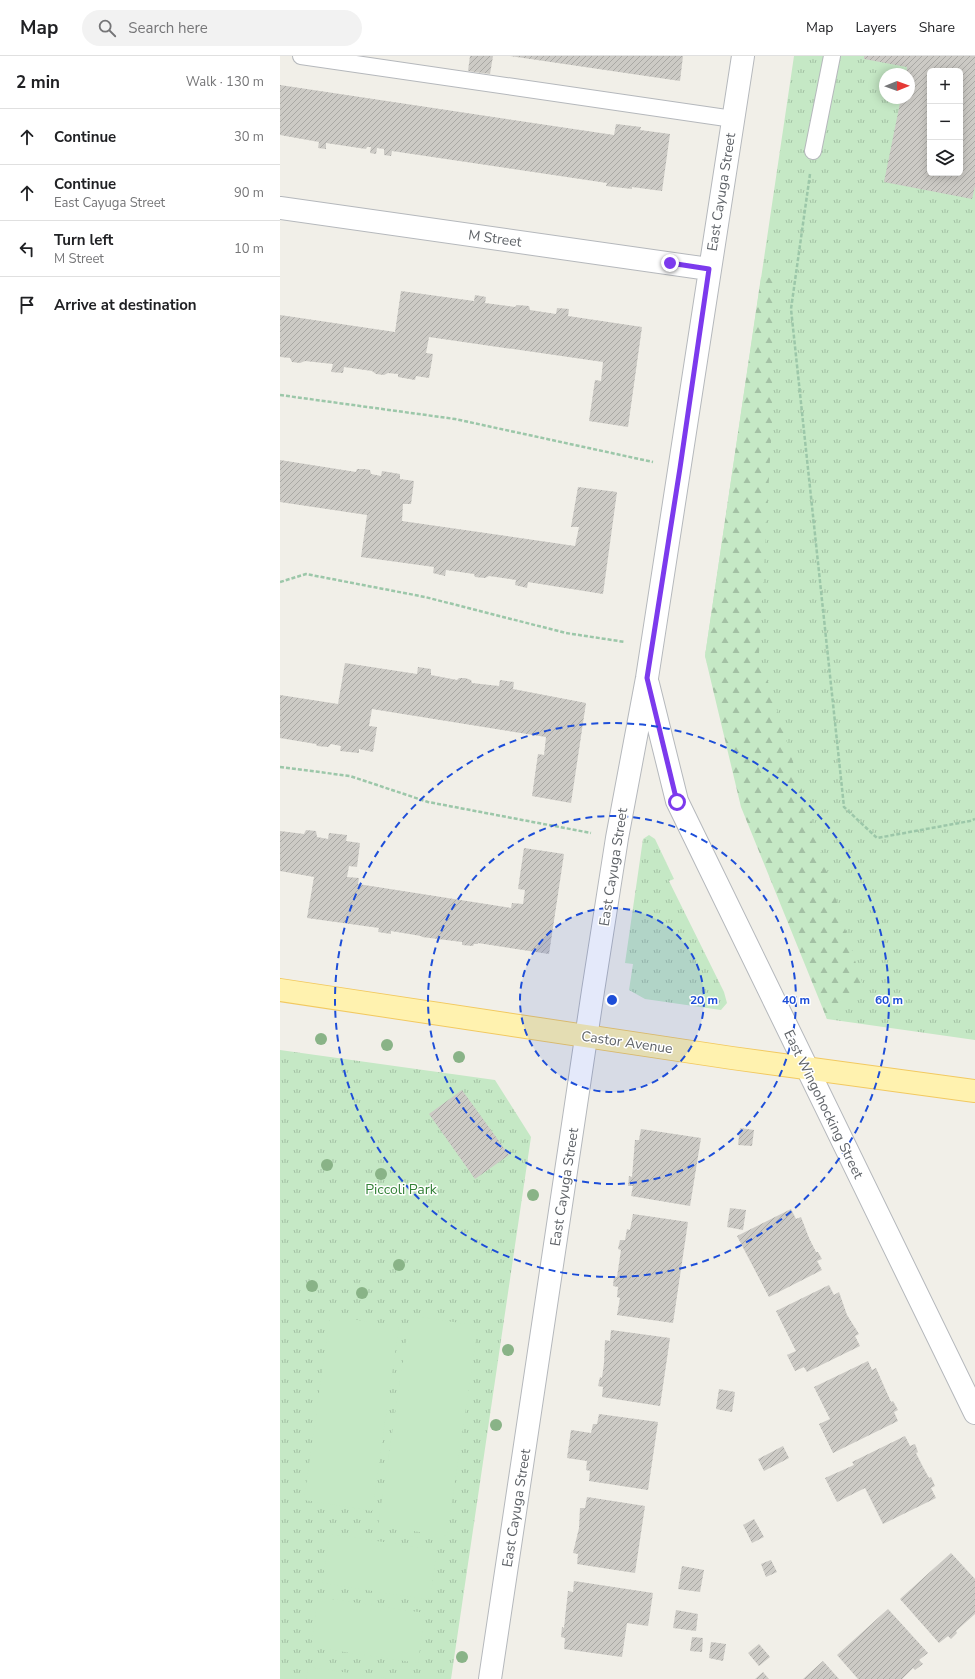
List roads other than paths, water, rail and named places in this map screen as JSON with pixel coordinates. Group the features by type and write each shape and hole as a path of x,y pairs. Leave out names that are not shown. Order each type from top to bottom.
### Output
{"main road":[{"name":"Castor Avenue","path":"280,990 586,1036 975,1091"}],"street":[{"name":"East Cayuga Street","path":"490,1679 586,1036 617,838 647,678 743,56"},
{"name":"M Street","path":"280,208 709,269"},
{"name":"East Wingohocking Street","path":"647,678 677,802 975,1413"}],"lane":[{"path":"301,56 733,119"},
{"path":"813,151 832,56"}],"park label":[{"name":"Piccoli Park","path":"401,1189"}]}
